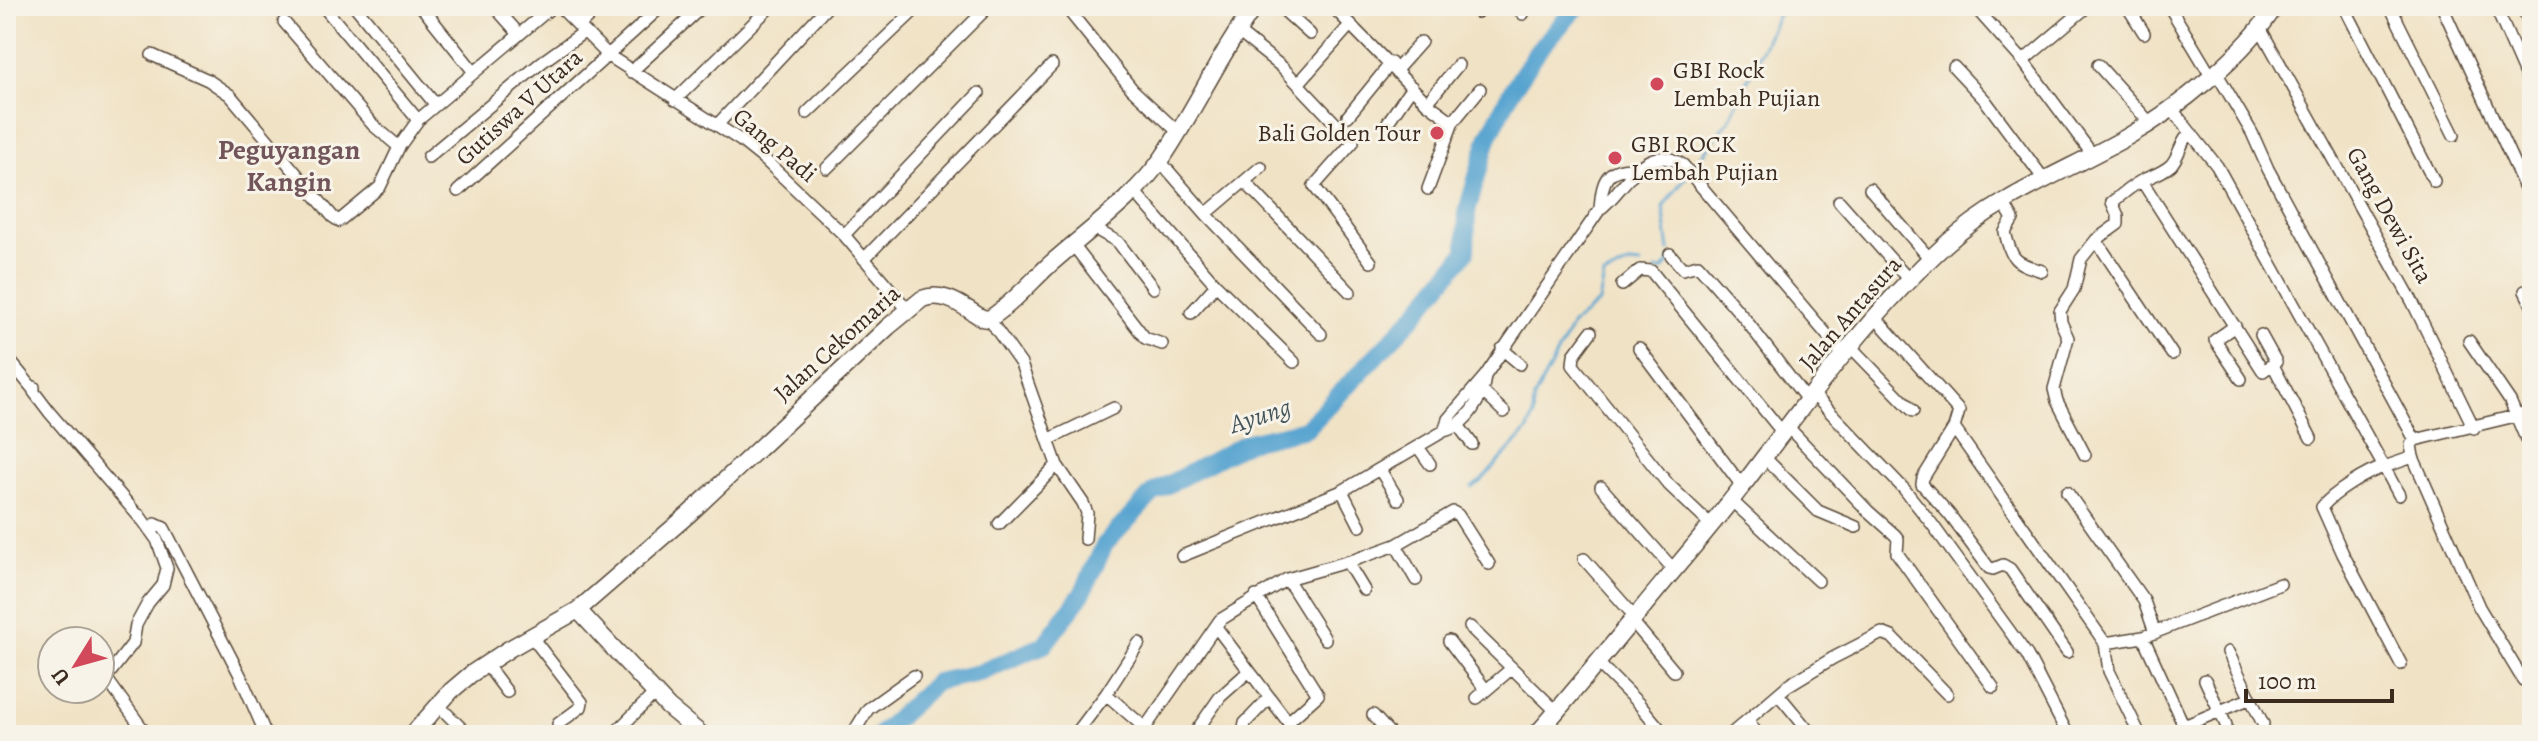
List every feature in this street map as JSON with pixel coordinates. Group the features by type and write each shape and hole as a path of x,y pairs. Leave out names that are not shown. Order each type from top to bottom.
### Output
{"street":[{"path":"323,6 418,120"},
{"path":"355,6 435,104"},
{"path":"421,6 474,72"},
{"path":"494,6 518,33"},
{"path":"152,55 208,80 230,95 336,219 342,219 375,193 399,147 418,120 553,6"},
{"name":"Gang Padi","path":"559,6 609,56 757,153 844,235 908,310"},
{"path":"428,157 581,29 600,6"},
{"name":"Gutiswa V Utara","path":"458,191 662,6"},
{"path":"631,72 703,6"},
{"path":"675,100 771,6"},
{"path":"718,124 828,6"},
{"path":"807,113 919,6"},
{"path":"827,168 989,6"},
{"path":"1065,6 1132,89 1179,133"},
{"path":"1085,539 1087,513 1057,465 1021,364 989,319 1095,228 1160,161 1255,6"},
{"path":"1279,6 1310,34"},
{"path":"1332,6 1427,103 1453,122"},
{"path":"1974,6 2023,61 2092,154"},
{"path":"2023,61 2088,6"},
{"path":"2127,6 2144,33"},
{"path":"2169,6 2252,133 2268,169 2415,440"},
{"name":"Jalan Antasura","path":"1536,735 1711,525 1875,317 1930,259 2003,202 2150,123 2171,108 2213,74 2260,28 2275,6"},
{"path":"2352,6 2348,14 2434,181"},
{"path":"2390,6 2454,135"},
{"path":"2442,6 2532,203"},
{"path":"2495,6 2532,90"},
{"path":"2522,6 2531,25"},
{"path":"284,22 373,125 399,147"},
{"path":"1298,84 1351,24"},
{"name":"Gang Dewi Sita","path":"2260,28 2412,301 2474,428"},
{"path":"1237,31 1275,61 1353,142 1314,186 1371,262"},
{"path":"1348,116 1421,42"},
{"path":"864,259 1052,65"},
{"path":"1427,103 1458,65"},
{"path":"2098,65 2150,123"},
{"path":"1954,67 1985,100 2043,178"},
{"path":"1388,122 1412,87"},
{"path":"1428,189 1453,122 1480,89"},
{"path":"844,235 979,93"},
{"path":"2171,108 2217,166 2399,495"},
{"path":"2085,455 2054,389 2068,338 2060,311 2074,289 2081,259 2096,240 2118,224 2112,202 2170,166 2190,133"},
{"path":"1444,431 1448,419 1485,376 1600,209 1613,200 1635,168 1661,158 1683,165 1847,351 1913,411"},
{"path":"1160,161 1206,214 1321,334"},
{"path":"1206,214 1261,167"},
{"path":"2142,181 2261,371 2276,362 2261,335"},
{"path":"1245,182 1350,292"},
{"path":"1870,189 1930,259"},
{"path":"1134,191 1216,285 1294,362"},
{"path":"1839,201 1909,280"},
{"path":"2003,202 2013,219 2005,232 2011,255 2017,263 2042,271"},
{"path":"1095,228 1105,237 1118,242 1153,288"},
{"path":"2096,240 2172,354"},
{"path":"1073,245 1145,338 1162,344"},
{"path":"1670,254 1683,269 1698,265 1810,397 1904,489 2027,655 2068,735"},
{"path":"1622,285 1643,269 1655,275 1785,430 1895,535 1898,539 1897,553 1993,687"},
{"path":"1191,313 1216,285"},
{"path":"2525,291 2532,305"},
{"name":"Jalan Cekomaria","path":"412,735 460,682 578,610 689,514 922,299 943,297 989,319"},
{"path":"1875,317 1959,410 1954,428 1922,484 1949,514 1989,568 2003,565 2010,569 2067,652"},
{"path":"2235,326 2215,340 2241,379"},
{"path":"1591,332 1574,355 1573,365 1668,484 1711,525"},
{"path":"2469,341 2510,401 2532,453"},
{"path":"1639,348 1742,486"},
{"path":"1502,349 1520,364"},
{"path":"6,356 157,540 167,568 163,585 136,625 133,643 106,678 147,735"},
{"path":"2273,365 2311,438"},
{"path":"1182,556 1342,491 1458,425 1483,392 1485,376"},
{"path":"1483,392 1504,412"},
{"path":"1048,440 1114,408"},
{"path":"2523,680 2479,607 2413,457 2411,445 2415,440 2532,412"},
{"path":"1458,425 1472,444"},
{"path":"1954,428 2105,643 2109,671 2140,735"},
{"path":"1418,447 1430,464"},
{"path":"1764,457 1818,511 1856,527"},
{"path":"2401,664 2322,507 2364,475 2413,457"},
{"path":"999,524 1057,465"},
{"path":"1380,470 1398,499"},
{"path":"1601,487 1674,570"},
{"path":"1342,491 1360,526"},
{"path":"2067,492 2144,601 2155,633"},
{"path":"1731,500 1818,581"},
{"path":"1106,694 1145,728 1220,620 1287,579 1396,545 1456,513 1489,564"},
{"path":"143,521 160,524 164,528 240,675 266,735"},
{"path":"1396,545 1416,580"},
{"path":"1584,559 1674,671"},
{"path":"1347,562 1364,590"},
{"path":"1287,579 1325,639"},
{"path":"2105,643 2155,633 2280,584"},
{"path":"1256,596 1318,695 1288,722"},
{"path":"578,610 689,732"},
{"path":"1216,627 1298,735"},
{"path":"1470,627 1557,712"},
{"path":"1730,735 1778,694 1833,658 1882,633 1892,637 1947,694"},
{"path":"531,636 582,702 581,707 558,724"},
{"path":"2143,637 2186,730 2219,711 2251,698"},
{"path":"1449,641 1482,694 1511,669"},
{"path":"1075,735 1139,643"},
{"path":"2228,652 2263,724"},
{"path":"1597,662 1665,735"},
{"path":"486,664 507,692"},
{"path":"1197,730 1220,697 1248,672"},
{"path":"852,735 868,709 914,676"},
{"path":"2205,680 2226,725"},
{"path":"620,735 619,729 655,693"},
{"path":"1778,694 1812,735"},
{"path":"1248,735 1245,723 1269,698"},
{"path":"438,705 468,735"},
{"path":"1373,715 1391,735"},
{"path":"1748,721 1758,735"}],"waterway":[{"name":"Ayung","path":"879,735 936,682 979,673 1044,645 1082,594 1105,544 1154,492 1248,442 1306,429 1415,315 1466,252 1467,211 1488,138 1512,90 1539,49 1578,6"},
{"path":"1692,169 1729,120 1777,16 1787,6"},
{"path":"1669,251 1663,207 1687,175"},
{"path":"1656,270 1663,270 1669,258"},
{"path":"1472,487 1528,430 1533,417 1534,398 1572,325 1599,302 1604,276 1629,264 1641,265"}],"place":[{"name":"GBI Rock Lembah Pujian","path":"1657,84"},
{"name":"Bali Golden Tour","path":"1437,133"},
{"name":"GBI ROCK Lembah Pujian","path":"1615,158"}],"district":[{"name":"Peguyangan Kangin","path":"289,165"}]}
